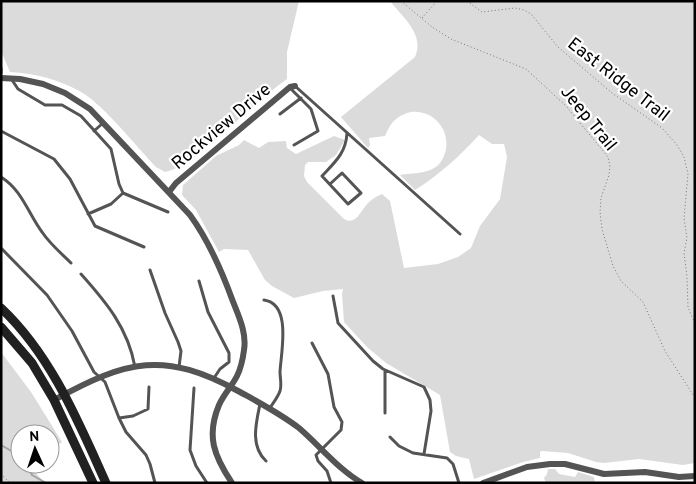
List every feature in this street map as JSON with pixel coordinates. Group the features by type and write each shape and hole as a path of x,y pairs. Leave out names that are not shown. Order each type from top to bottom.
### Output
{"street":[{"path":"1,78 43,84 65,93 90,109 190,214 201,229 221,267 242,323 245,337 245,349 238,375 219,404 212,434 214,448 221,466 232,483"},
{"name":"Rockview Drive","path":"169,192 176,183 292,86"},
{"path":"1,308 42,356 64,394 106,483"},
{"path":"15,323 3,329 32,363 54,400 93,483"},
{"path":"54,400 99,377 118,370 152,365 195,370 230,386 270,408 299,429 351,476 362,483"},
{"path":"483,483 505,479 527,467 550,464 564,464 604,474 645,472 679,477 695,476"}],"lane":[{"path":"1,68 1,73"},
{"path":"12,79 18,89 45,105 62,105 81,116 111,149 123,193 168,212"},
{"path":"292,86 311,109 318,131 294,145"},
{"path":"292,86 347,132 460,234"},
{"path":"280,114 301,98"},
{"path":"94,131 104,122"},
{"path":"1,131 54,159 70,179 95,226 144,247"},
{"path":"330,184 342,173 361,193 348,204 322,176 339,158 346,144 347,132"},
{"path":"1,177 9,182 19,193 49,242 71,263"},
{"path":"88,214 111,204 123,193"},
{"path":"1,248 47,295 72,332 94,372 105,382 126,432 146,455 155,483"},
{"path":"150,270 181,352 179,367"},
{"path":"81,274 108,304 116,316 129,344 135,367"},
{"path":"200,281 208,312 229,353 230,359 214,378"},
{"path":"333,296 338,323 373,361 385,370 424,388 430,400 431,411 424,454"},
{"path":"264,300 272,301 276,306 282,324 284,344 280,390 270,408"},
{"path":"312,343 328,374 334,407 342,422 341,430 316,455 316,458 327,472 330,483"},
{"path":"385,370 385,413"},
{"path":"119,418 134,416 148,409 149,387"},
{"path":"194,388 190,450 196,466 207,483"},
{"path":"260,403 256,422 256,442 259,452 266,460"},
{"path":"390,437 404,450 447,458 453,464 459,483"}],"path":[{"name":"Jeep Trail","path":"401,1 422,19 451,39 526,69 566,106 608,158 610,166 609,175 600,198 600,212 613,266 621,282 643,302 665,351 695,398"},
{"path":"422,19 437,1"},
{"name":"East Ridge Trail","path":"467,1 482,12 515,8 531,14 558,46 612,93 662,128 677,145 684,157 688,174 684,218 687,238 684,253 688,277 688,307 695,324"},
{"path":"1,474 10,483"}],"shaded area":[{"path":"1,1 299,1 287,52 287,79 195,156 177,168 165,172 156,167 111,118 83,93 66,84 48,78 10,72 1,51"},
{"path":"390,1 695,1 695,463 683,465 639,459 604,463 568,453 542,451 540,452 540,458 474,479 469,459 456,456 450,452 440,395 386,363 367,347 344,322 343,289 323,291 294,298 265,280 248,250 224,249 219,252 196,210 182,195 183,185 216,156 239,145 244,140 259,148 268,142 286,141 287,148 296,154 334,136 345,140 336,155 326,162 308,162 305,165 304,176 307,182 344,219 348,221 355,219 365,206 382,194 390,201 404,268 438,264 458,257 471,248 480,226 500,199 507,157 504,144 492,144 479,135 449,165 415,190 400,175 418,173 434,168 440,164 445,153 446,142 444,132 432,117 424,113 404,114 393,122 385,136 369,138 370,145 368,148 341,117 415,57 417,41 415,34"},
{"path":"1,352 31,392 51,424 10,424 10,474 37,474 45,483 1,483"},
{"path":"548,469 555,469 559,474 575,477 578,472 594,477 595,483 546,483 544,478"}],"waterway":[{"path":"1,445 10,450"},
{"path":"32,474 46,483"}]}
